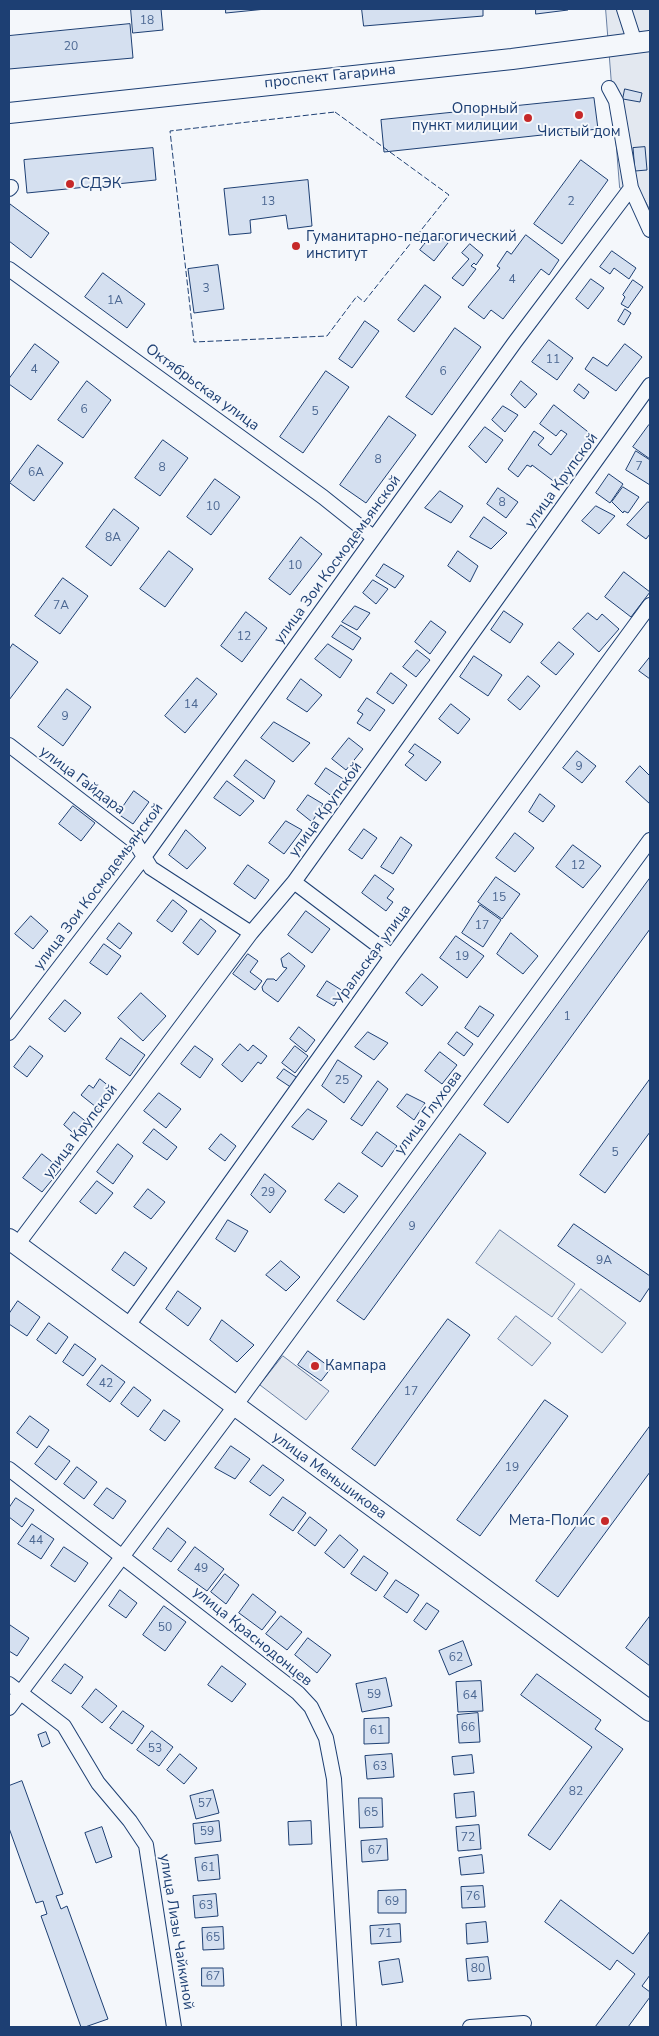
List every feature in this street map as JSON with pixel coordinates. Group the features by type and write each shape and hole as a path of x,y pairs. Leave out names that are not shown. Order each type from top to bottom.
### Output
{"street":[{"path":"624,9 642,42"},
{"name":"проспект Гагарина","path":"9,113 512,59 642,42"},
{"path":"608,88 616,101 631,188 650,230"},
{"name":"улица Зои Космодемьянской","path":"9,1033 144,857 373,537 447,438 515,342 631,188"},
{"name":"Октябрьская улица","path":"9,269 302,482 373,537"},
{"name":"улица Крупской","path":"13,1242 251,933 294,882 650,385"},
{"name":"Уральская улица","path":"127,1327 392,956 650,605"},
{"name":"улица Гайдара","path":"9,745 135,842 151,868 251,933"},
{"name":"улица Глухова","path":"9,1708 235,1406 650,840"},
{"path":"294,882 392,956"},
{"name":"улица Меньшикова","path":"13,1242 650,1711"},
{"name":"улица Краснодонцев","path":"9,1469 124,1556 298,1693 314,1715 326,1738 334,1779 348,2027"},
{"name":"улица Лизы Чайкиной","path":"9,1684 64,1726 98,1783 130,1821 146,1845 174,2027"},
{"path":"470,2027 524,2023"}],"shaded area":[{"path":"606,9 650,9 650,210 643,197 620,188"},
{"path":"500,1230 575,1284 552,1317 476,1263"},
{"path":"581,1289 626,1323 602,1353 558,1319"},
{"path":"516,1316 551,1343 532,1366 498,1339"},
{"path":"283,1356 329,1391 306,1420 260,1385"}],"building":[{"path":"131,9 161,9 163,30 133,33"},
{"path":"226,9 266,9 226,13"},
{"path":"362,9 483,9 483,16 364,26"},
{"path":"536,9 568,9 568,10 536,14"},
{"path":"130,24 133,58 9,69 9,36"},
{"path":"625,89 642,93 640,102 623,99"},
{"path":"594,98 598,129 384,152 381,120"},
{"path":"645,147 647,170 635,171 633,148"},
{"path":"153,148 156,180 27,193 24,160"},
{"path":"581,160 608,180 562,244 534,224"},
{"path":"308,180 312,226 288,229 286,215 250,220 251,233 229,235 224,189"},
{"path":"10,204 49,233 31,258 9,241"},
{"path":"434,232 448,243 434,261 420,250"},
{"path":"526,235 559,260 549,275 541,269 503,319 491,310 484,319 468,307 500,268 497,266 507,251 511,254"},
{"path":"470,244 483,255 476,265 474,263 471,266 476,269 463,286 452,278 469,259 462,253"},
{"path":"612,251 636,268 629,279 614,268 610,274 600,267"},
{"path":"218,265 224,309 194,313 188,269"},
{"path":"103,273 145,304 127,328 85,297"},
{"path":"591,279 604,288 588,309 576,299"},
{"path":"633,280 643,287 628,308 621,304 625,297 623,295"},
{"path":"425,285 441,297 414,332 398,320"},
{"path":"625,309 631,313 624,325 618,321"},
{"path":"365,321 379,331 352,368 339,359"},
{"path":"455,328 481,347 432,415 406,397"},
{"path":"549,340 573,358 557,380 532,362"},
{"path":"35,344 59,362 31,400 9,384 9,379"},
{"path":"625,344 642,357 616,391 585,369 593,357 607,366"},
{"path":"326,371 349,387 303,453 280,437"},
{"path":"87,381 111,400 83,438 58,420"},
{"path":"521,381 537,394 525,408 511,395"},
{"path":"579,384 589,392 584,399 574,391"},
{"path":"554,405 592,435 556,483 532,465 531,467 527,465 518,477 508,469 534,431 544,438 538,445 551,455 567,434 561,430 556,436 540,424"},
{"path":"503,406 518,415 505,432 492,420"},
{"path":"389,416 416,435 366,503 340,485"},
{"path":"650,426 650,459 633,447"},
{"path":"485,427 503,440 486,463 469,447"},
{"path":"163,440 188,458 160,496 135,478"},
{"path":"38,445 63,463 34,501 10,483"},
{"path":"636,451 650,460 650,485 626,470"},
{"path":"609,474 623,484 610,503 596,493"},
{"path":"215,479 240,497 211,535 187,517"},
{"path":"623,487 639,497 628,513 624,511 623,513 612,502"},
{"path":"498,488 518,502 506,518 487,504"},
{"path":"440,491 463,506 451,523 425,508"},
{"path":"648,502 650,503 650,534 646,539 627,525"},
{"path":"596,506 615,516 599,534 582,521"},
{"path":"114,509 139,528 111,566 86,547"},
{"path":"484,517 507,533 491,549 470,537"},
{"path":"301,537 322,554 290,595 269,579"},
{"path":"169,551 193,569 165,607 140,589"},
{"path":"458,551 478,566 470,582 448,566"},
{"path":"384,564 404,576 395,588 376,576"},
{"path":"624,572 650,592 631,617 605,597"},
{"path":"63,578 88,596 60,634 35,616"},
{"path":"373,580 388,589 376,604 363,593"},
{"path":"355,606 370,613 357,630 342,622"},
{"path":"504,611 523,624 510,643 491,630"},
{"path":"246,612 267,628 242,662 221,646"},
{"path":"588,613 597,620 602,614 619,629 599,652 573,629"},
{"path":"431,621 446,632 430,654 415,642"},
{"path":"341,625 361,638 353,650 332,637"},
{"path":"559,642 574,654 556,675 541,663"},
{"path":"13,644 38,662 9,700 9,650"},
{"path":"328,644 352,660 340,678 315,659"},
{"path":"417,650 430,660 416,677 403,667"},
{"path":"474,656 502,675 488,696 460,677"},
{"path":"650,657 650,679 639,671"},
{"path":"391,673 407,685 393,704 377,693"},
{"path":"528,676 540,686 520,710 508,700"},
{"path":"197,678 217,694 185,733 165,716"},
{"path":"301,679 322,695 307,712 287,699"},
{"path":"67,689 91,707 63,746 38,727"},
{"path":"367,698 385,710 370,731 357,723 363,714 358,711"},
{"path":"451,704 470,719 458,734 439,719"},
{"path":"274,722 310,743 293,762 261,738"},
{"path":"349,738 363,749 346,770 332,759"},
{"path":"415,744 441,762 426,781 405,765 414,755 409,752"},
{"path":"577,751 596,766 582,783 563,768"},
{"path":"246,760 275,781 264,799 234,776"},
{"path":"640,766 650,776 650,804 626,782"},
{"path":"326,768 345,780 333,797 315,784"},
{"path":"227,781 254,801 240,816 214,798"},
{"path":"134,791 149,802 133,824 118,814"},
{"path":"540,794 555,806 543,822 529,812"},
{"path":"308,795 323,804 312,822 297,810"},
{"path":"73,806 95,823 81,841 59,824"},
{"path":"286,821 302,830 284,854 269,843"},
{"path":"364,829 377,838 362,859 349,850"},
{"path":"186,830 206,848 187,869 169,855"},
{"path":"515,833 534,848 515,872 496,858"},
{"path":"401,837 412,845 393,874 381,867"},
{"path":"573,845 601,866 583,888 556,867"},
{"path":"248,865 269,880 255,899 234,884"},
{"path":"375,875 394,889 387,898 393,902 386,911 362,893"},
{"path":"496,877 520,894 502,919 478,902"},
{"path":"650,878 650,929 508,1123 484,1105"},
{"path":"173,900 187,911 172,932 157,921"},
{"path":"480,905 501,920 483,947 462,933"},
{"path":"306,911 330,929 312,953 288,935"},
{"path":"31,916 48,931 33,949 15,934"},
{"path":"201,919 216,931 198,955 183,943"},
{"path":"119,923 132,933 120,949 107,939"},
{"path":"511,933 538,956 523,974 497,954"},
{"path":"456,936 484,956 467,978 440,958"},
{"path":"104,944 121,956 107,975 90,963"},
{"path":"289,953 305,966 278,1002 263,991 262,987 267,979 274,979 276,981 287,968 283,967 281,959"},
{"path":"248,954 258,961 250,972 262,981 255,990 233,974"},
{"path":"422,974 438,987 422,1006 406,993"},
{"path":"327,981 343,991 334,1006 317,996"},
{"path":"141,993 166,1016 143,1041 118,1018"},
{"path":"65,1000 81,1013 65,1032 49,1019"},
{"path":"480,1006 494,1015 478,1037 465,1028"},
{"path":"299,1027 315,1040 306,1052 290,1039"},
{"path":"368,1032 388,1043 374,1060 355,1047"},
{"path":"457,1032 473,1044 464,1056 448,1044"},
{"path":"121,1038 145,1055 130,1076 106,1059"},
{"path":"240,1044 248,1051 253,1045 267,1056 261,1064 258,1062 242,1082 222,1065"},
{"path":"30,1046 43,1056 27,1077 14,1067"},
{"path":"195,1046 213,1059 200,1078 181,1064"},
{"path":"295,1046 308,1056 295,1073 282,1063"},
{"path":"440,1052 457,1065 442,1084 425,1071"},
{"path":"338,1060 362,1076 344,1103 322,1086"},
{"path":"284,1069 299,1079 292,1088 277,1078"},
{"path":"100,1079 115,1091 101,1111 81,1095 89,1085 93,1088"},
{"path":"650,1079 650,1132 605,1193 580,1175"},
{"path":"378,1081 388,1089 362,1126 351,1119"},
{"path":"159,1093 181,1109 166,1128 144,1111"},
{"path":"407,1094 425,1103 414,1120 397,1107"},
{"path":"308,1109 327,1121 313,1140 292,1127"},
{"path":"74,1112 89,1124 78,1137 64,1125"},
{"path":"154,1129 177,1147 167,1160 143,1143"},
{"path":"377,1132 397,1146 382,1167 362,1153"},
{"path":"221,1134 236,1146 225,1161 209,1149"},
{"path":"460,1134 486,1153 364,1320 337,1301"},
{"path":"118,1144 133,1156 113,1184 97,1172"},
{"path":"42,1154 61,1169 42,1192 23,1178"},
{"path":"265,1174 286,1191 270,1213 251,1195"},
{"path":"97,1181 113,1193 96,1214 80,1202"},
{"path":"339,1183 358,1196 344,1213 325,1200"},
{"path":"148,1189 165,1202 151,1219 134,1207"},
{"path":"228,1220 248,1231 235,1252 216,1239"},
{"path":"574,1224 650,1276 650,1287 640,1302 558,1246"},
{"path":"125,1252 147,1268 134,1286 112,1270"},
{"path":"281,1261 300,1277 286,1291 266,1275"},
{"path":"178,1291 201,1308 188,1326 166,1309"},
{"path":"18,1301 40,1317 27,1336 9,1324 9,1314"},
{"path":"448,1319 470,1335 375,1466 352,1449"},
{"path":"222,1320 254,1345 237,1362 210,1340"},
{"path":"49,1323 68,1337 56,1354 37,1340"},
{"path":"75,1344 96,1359 83,1376 63,1362"},
{"name":"Кампара","path":"308,1351 331,1368 321,1381 298,1365"},
{"path":"102,1365 125,1382 110,1402 87,1385"},
{"path":"134,1387 151,1400 138,1417 121,1404"},
{"path":"545,1400 568,1416 480,1536 457,1520"},
{"path":"164,1410 180,1421 165,1441 150,1430"},
{"path":"30,1416 49,1430 37,1448 17,1433"},
{"path":"650,1426 650,1472 558,1597 536,1581"},
{"path":"49,1446 70,1461 56,1480 35,1464"},
{"path":"231,1446 250,1459 235,1479 215,1468"},
{"path":"263,1465 284,1480 270,1496 250,1482"},
{"path":"77,1467 97,1482 84,1499 64,1484"},
{"path":"107,1488 126,1501 113,1519 94,1505"},
{"path":"283,1497 306,1513 293,1531 270,1515"},
{"path":"16,1498 34,1510 22,1527 9,1517 9,1508"},
{"path":"310,1517 327,1530 315,1546 298,1533"},
{"path":"32,1524 54,1539 41,1559 18,1544"},
{"path":"168,1528 186,1542 171,1562 153,1549"},
{"path":"340,1535 358,1550 344,1568 325,1553"},
{"path":"64,1547 88,1563 75,1582 51,1566"},
{"path":"195,1547 224,1569 207,1591 178,1570"},
{"path":"364,1556 388,1573 376,1591 351,1574"},
{"path":"225,1574 239,1585 226,1604 211,1592"},
{"path":"396,1580 419,1595 407,1613 384,1597"},
{"path":"120,1590 137,1603 126,1618 109,1606"},
{"path":"253,1594 276,1612 262,1630 239,1613"},
{"path":"427,1603 439,1611 426,1630 414,1621"},
{"path":"164,1606 186,1622 165,1651 143,1635"},
{"path":"281,1616 302,1632 287,1650 266,1634"},
{"path":"650,1616 650,1666 626,1648"},
{"path":"10,1625 29,1638 17,1656 9,1651"},
{"path":"308,1638 331,1655 317,1673 295,1655"},
{"path":"463,1641 472,1665 449,1675 439,1651"},
{"path":"65,1664 83,1677 71,1694 52,1681"},
{"path":"222,1666 246,1684 232,1702 208,1685"},
{"path":"537,1674 601,1720 595,1729 623,1749 550,1850 528,1835 592,1747 521,1695"},
{"path":"386,1678 392,1706 362,1712 356,1684"},
{"path":"481,1681 483,1711 458,1712 456,1682"},
{"path":"96,1689 117,1706 102,1723 82,1707"},
{"path":"123,1711 144,1726 132,1744 110,1728"},
{"path":"478,1713 480,1742 459,1743 457,1715"},
{"path":"389,1718 389,1743 364,1744 364,1719"},
{"path":"152,1731 173,1747 159,1766 137,1750"},
{"path":"46,1732 50,1743 42,1747 38,1735"},
{"path":"180,1754 197,1768 184,1784 167,1770"},
{"path":"392,1754 394,1777 367,1779 365,1756"},
{"path":"472,1755 474,1773 454,1775 452,1757"},
{"path":"22,1781 63,1894 56,1896 61,1909 67,1906 108,2019 85,2027 81,2027 41,1916 47,1914 43,1901 36,1903 9,1828 9,1786"},
{"path":"213,1790 219,1813 196,1819 190,1796"},
{"path":"474,1792 476,1816 456,1818 454,1794"},
{"path":"359,1798 382,1798 383,1827 360,1828"},
{"path":"219,1821 221,1841 195,1844 193,1824"},
{"path":"311,1821 312,1844 289,1845 288,1822"},
{"path":"479,1825 481,1849 458,1851 456,1827"},
{"path":"102,1827 112,1857 96,1863 85,1833"},
{"path":"387,1839 388,1860 362,1862 361,1841"},
{"path":"218,1855 220,1879 198,1881 195,1858"},
{"path":"482,1855 484,1873 461,1875 459,1858"},
{"path":"483,1886 485,1907 462,1908 461,1887"},
{"path":"406,1890 406,1913 378,1913 378,1891"},
{"path":"216,1894 218,1916 195,1918 193,1896"},
{"path":"561,1900 633,1954 650,1931 650,1975 642,1986 650,1992 650,1997 628,2027 595,2027 635,1974 617,1960 610,1970 545,1922"},
{"path":"486,1922 488,1942 467,1944 466,1924"},
{"path":"400,1924 401,1942 371,1944 370,1926"},
{"path":"223,1927 224,1949 203,1950 202,1928"},
{"path":"488,1957 491,1979 468,1981 466,1959"},
{"path":"399,1959 403,1982 382,1985 379,1962"},
{"path":"202,1968 223,1968 224,1986 202,1986"}],"fence":[{"path":"335,112 449,195 364,302 357,296 327,336 194,342 170,131 335,112"}],"place":[{"name":"Чистый дом","path":"579,115"},
{"name":"Опорный пункт милиции","path":"528,118"},
{"name":"СДЭК","path":"70,184"},
{"name":"Гуманитарно-педагогический институт","path":"296,246"},
{"name":"Кампара","path":"315,1366"},
{"name":"Мета-Полис","path":"605,1521"}]}
